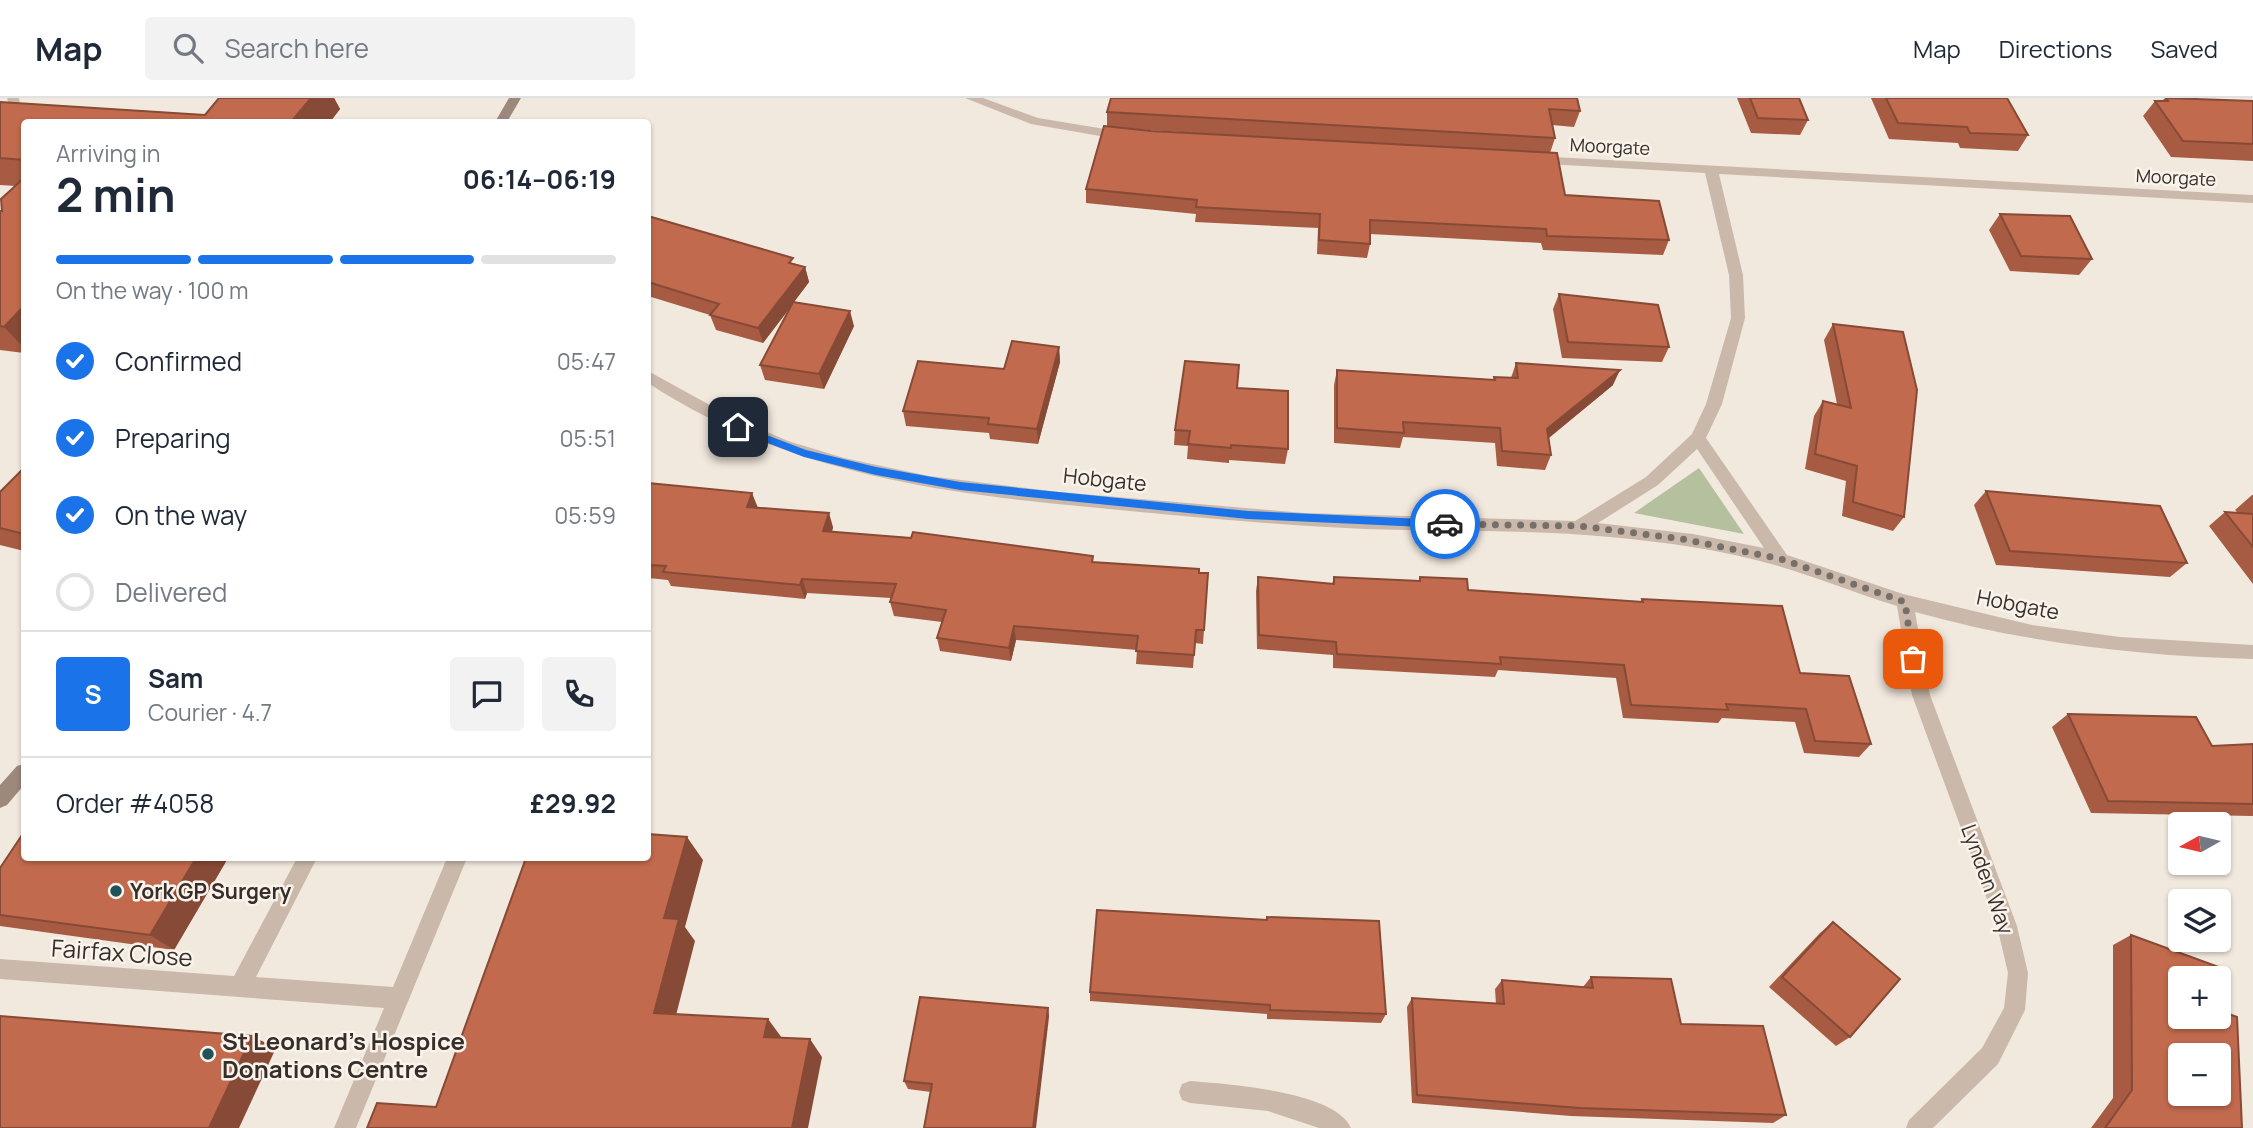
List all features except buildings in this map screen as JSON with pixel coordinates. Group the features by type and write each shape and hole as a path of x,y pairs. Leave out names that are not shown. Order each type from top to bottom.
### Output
{"main road":[{"path":"503,119 515,98"},
{"path":"0,799 21,775"}],"street":[{"path":"13,98 14,105 27,111 41,112"},
{"path":"971,98 1035,121 1090,132 1139,137"},
{"name":"Moorgate","path":"1517,159 2253,199"},
{"path":"1580,526 1652,481 1698,438 1714,404 1738,318 1736,275 1711,169"},
{"name":"Hobgate","path":"651,378 683,399 738,427 804,453 876,471 960,486 1248,515 1395,523 1580,526 1682,539 1781,559 1905,602 2018,629 2110,644 2186,651 2253,652"},
{"path":"1698,438 1781,559"},
{"name":"Lynden Way","path":"1905,602 1921,695 2007,926 2018,973 2014,1010 1990,1056 1917,1128"},
{"path":"240,986 305,861"},
{"path":"345,1128 456,861"},
{"name":"Fairfax Close","path":"0,969 397,998"},
{"path":"1190,1092 1302,1107 1340,1128"}],"green space":[{"path":"1699,468 1744,534 1634,513"}],"way so far":[{"path":"1445,524 1580,526 1682,539 1781,559 1905,602 1913,659"}],"place":[{"name":"York GP Surgery","path":"116,891"},
{"name":"St Leonard's Hospice Donations Centre","path":"208,1054"}],"route":[{"path":"738,427 804,453 876,471 960,486 1248,515 1445,524"}]}
